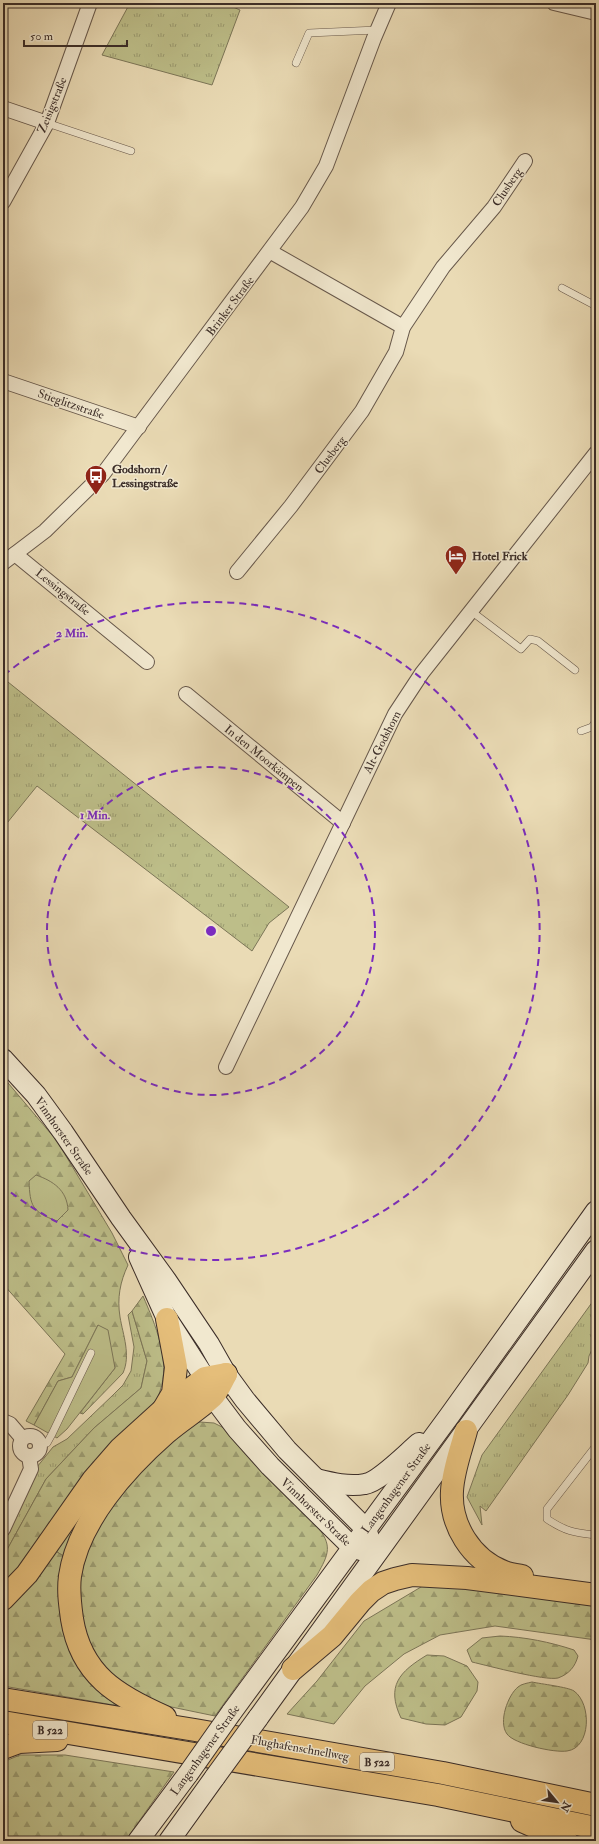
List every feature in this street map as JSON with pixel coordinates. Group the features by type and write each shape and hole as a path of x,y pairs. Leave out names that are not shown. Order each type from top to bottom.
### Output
{"highway":[{"path":"163,1410 173,1393 176,1367 167,1319"},
{"path":"3,1599 27,1574 93,1480 120,1449 163,1410 215,1383"},
{"path":"195,1730 133,1703 104,1683 83,1653 74,1629 68,1598 70,1576 80,1542 97,1509 119,1480 141,1456 215,1383"},
{"path":"466,1430 452,1491 453,1510 458,1527 473,1551 485,1561 504,1572 537,1580 596,1587"},
{"path":"292,1669 332,1636 371,1591 383,1583 395,1578 412,1575 467,1578 596,1595"},
{"name":"Flughafenschnellweg","path":"3,1699 195,1730 444,1773 596,1805"},
{"name":"Flughafenschnellweg","path":"3,1722 438,1795 596,1828"},
{"path":"3,1748 19,1742 97,1738"},
{"path":"438,1795 517,1820 567,1841"},
{"path":"559,1796 596,1799"}],"main road":[{"name":"Vinnhorster Straße","path":"3,1059 36,1095 63,1132 209,1344 215,1383 237,1429 270,1466 352,1547 376,1555"},
{"name":"Langenhagener Straße","path":"138,1841 450,1415 596,1211"},
{"name":"Vinnhorster Straße","path":"121,1218 167,1319 215,1383 366,1529 376,1555"},
{"name":"Langenhagener Straße","path":"169,1841 596,1250"},
{"path":"316,1479 343,1485 366,1484 375,1480 450,1415"}],"street":[{"name":"Zeisigstraße","path":"3,202 47,123 90,3"},
{"name":"Brinker Straße","path":"3,563 45,531 103,474 271,252 302,207 326,166 377,30 389,3"},
{"path":"554,3 582,6 596,13"},
{"path":"3,108 47,123"},
{"name":"Clusberg","path":"237,572 291,506 362,411 396,352 403,327 443,267 494,207 525,161"},
{"path":"271,252 403,327"},
{"name":"Stieglitzstraße","path":"3,381 139,426"},
{"name":"Alt-Godshorn","path":"226,1067 395,714 422,673 596,453"},
{"name":"Lessingstraße","path":"15,554 147,662"},
{"name":"In den Moorkämpen","path":"186,694 343,823"},
{"path":"3,1420 10,1424 22,1438"},
{"path":"33,1436 40,1444 36,1454 29,1456 25,1455 20,1449 20,1441 22,1438 33,1436"},
{"path":"3,1530 31,1469 29,1456"}],"lane":[{"path":"296,63 309,33 377,30"},
{"path":"47,123 131,151"},
{"path":"562,288 596,306"},
{"path":"471,611 521,649 530,639 538,641 575,670"},
{"path":"581,731 592,727 596,721"},
{"path":"40,1444 46,1443 52,1434 92,1353"},
{"path":"596,1446 594,1455 547,1509 547,1520 572,1533 596,1535"},
{"path":"594,1728 596,1719"}],"green space":[{"path":"130,3 224,3 240,10 212,85 102,55"},
{"path":"3,678 289,907 269,923 252,951 37,786 3,828"},
{"path":"3,1077 57,1141 112,1233 128,1265 121,1284 119,1297 119,1310 126,1352 123,1373 83,1414 80,1413 115,1368 98,1325 72,1377 58,1381 34,1425 26,1421 65,1354 3,1284"},
{"path":"36,1175 53,1183 65,1197 68,1210 57,1221 37,1211 34,1207 30,1197 29,1181"},
{"path":"143,1296 157,1330 163,1355 163,1379 158,1397 148,1413 3,1589 3,1557 46,1479 94,1428 141,1388 147,1361 132,1311"},
{"path":"596,1297 596,1341 589,1356 588,1363 568,1395 486,1511 480,1506 482,1525 467,1497 482,1455"},
{"path":"132,1311 147,1361 141,1388 94,1428 46,1479 3,1557 3,1539 37,1467 53,1447 67,1439 123,1385 131,1371 134,1347 128,1315"},
{"path":"98,1325 108,1330 115,1368 67,1429 57,1438 34,1425 58,1381 72,1377"},
{"path":"200,1422 214,1423 224,1428 316,1525 325,1538 327,1544 326,1555 317,1575 215,1716 157,1704 107,1676 80,1628 80,1579 90,1542 114,1501 142,1467 186,1427"},
{"path":"102,1483 65,1557 54,1550"},
{"path":"54,1550 65,1557 61,1596 125,1707 3,1686 3,1611 30,1583"},
{"path":"426,1584 596,1601 596,1640 495,1626 440,1635 404,1654 365,1686 334,1724 287,1714 317,1681 364,1621"},
{"path":"500,1636 537,1640 574,1650 578,1656 571,1670 558,1678 541,1677 503,1670 472,1662 467,1650 482,1638"},
{"path":"427,1655 444,1656 467,1666 478,1682 477,1691 461,1717 445,1725 426,1724 401,1718 397,1707 395,1688 398,1681 409,1668"},
{"path":"532,1682 571,1690 580,1697 584,1705 586,1725 585,1734 581,1742 575,1748 567,1751 553,1751 526,1744 511,1738 507,1734 504,1729 504,1716 508,1702 518,1687"},
{"path":"20,1755 65,1755 174,1772 125,1841 3,1841 3,1762"}],"place":[{"name":"Godshorn / Lessingstraße","path":"96,496"},
{"name":"Hotel Frick","path":"456,576"}]}
